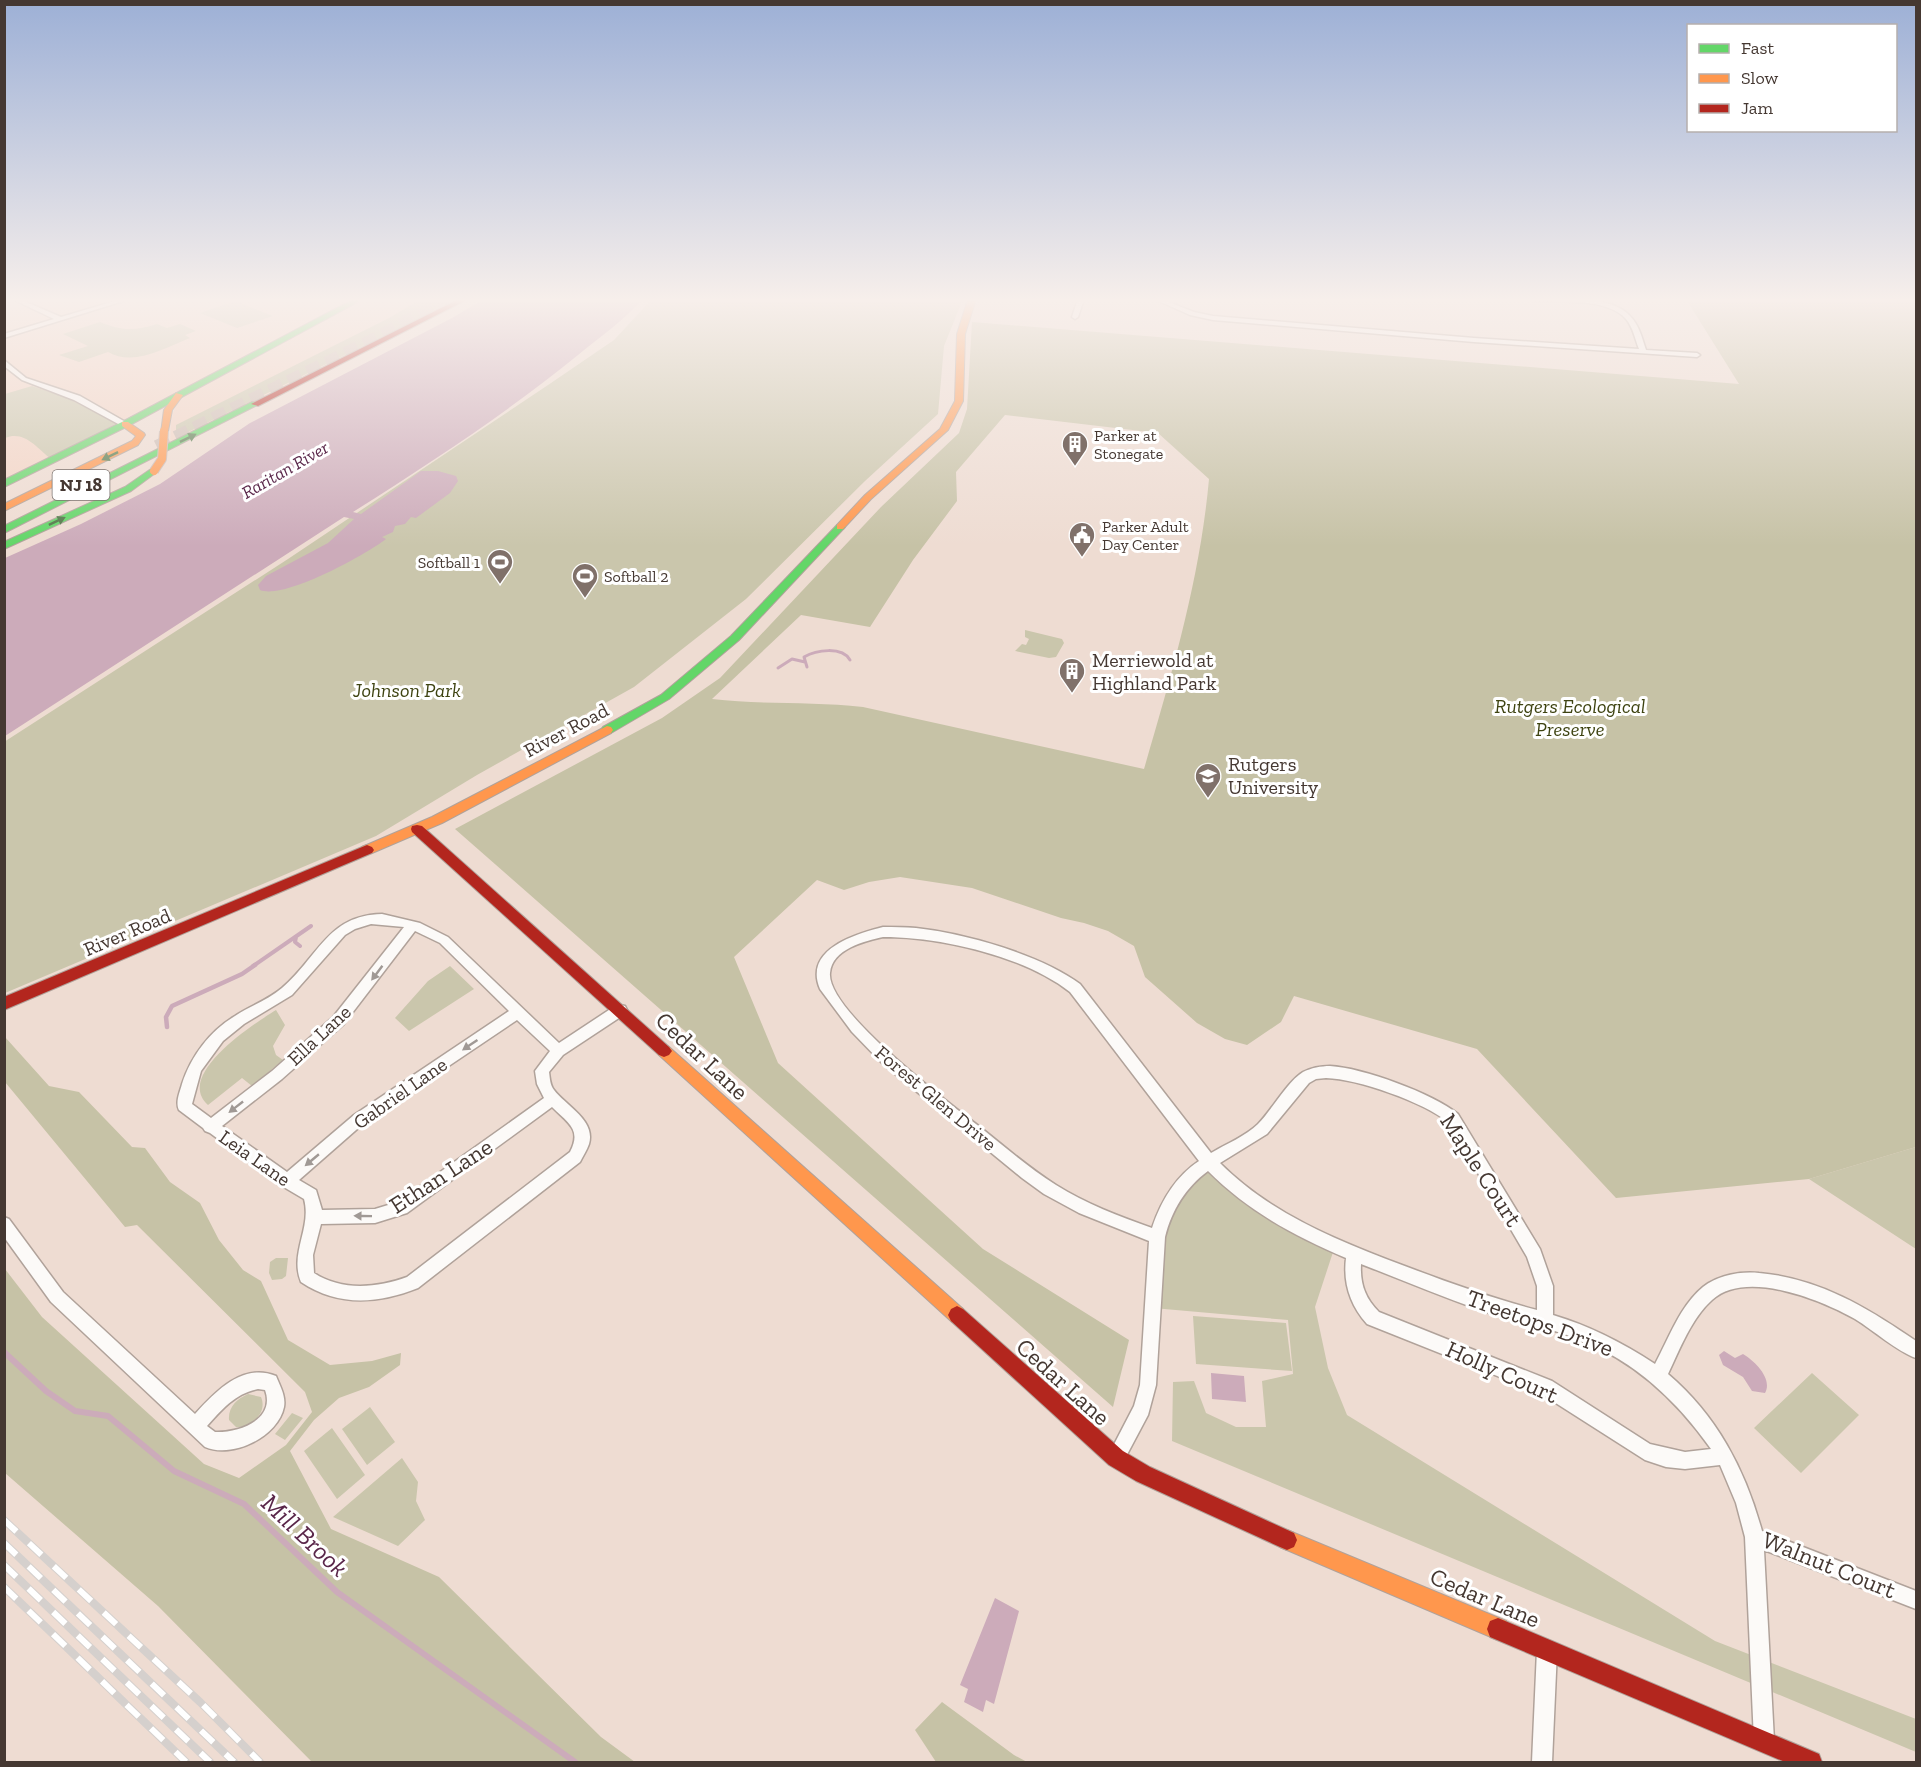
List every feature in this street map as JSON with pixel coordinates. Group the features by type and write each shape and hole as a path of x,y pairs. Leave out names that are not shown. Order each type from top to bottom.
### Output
{"main road":[{"path":"4,484 128,423 204,381"},
{"name":"NJ 18","path":"4,530 301,381"},
{"name":"River Road","path":"4,1004 417,829 582,745 665,697 735,638 868,497 930,443 951,421 960,392 960,381"},
{"path":"4,546 128,489 154,471 162,459 162,426 169,408 179,395"},
{"path":"128,423 162,426"},
{"path":"4,508 135,443 141,435 128,423"},
{"name":"NJ 18","path":"4,522 157,447"},
{"name":"Cedar Lane","path":"417,829 620,1010 891,1258 1116,1458 1143,1474 1269,1532 1811,1762"}],"street":[{"path":"31,381 77,398 128,423"},
{"name":"Leia Lane","path":"317,1217 311,1196 210,1127 184,1106 187,1085 193,1070 219,1038 235,1023 291,988 349,925 376,918 432,932 444,940 558,1051"},
{"name":"Ella Lane","path":"210,1127 277,1075 338,1022 412,926"},
{"name":"Forest Glen Drive","path":"1157,1237 1096,1214 1037,1181 888,1062 848,1017 826,987 823,971 832,955 849,941 862,936 884,932 911,932 963,941 1062,978 1075,988 1209,1162 1227,1181 1268,1213 1354,1254"},
{"path":"317,1217 303,1253 303,1266 307,1277 318,1287 337,1292 383,1292 411,1282 575,1157 583,1142 582,1127 544,1088 542,1071 558,1051 620,1010"},
{"name":"Gabriel Lane","path":"287,1181 359,1119 518,1012"},
{"name":"Maple Court","path":"1209,1162 1262,1130 1304,1079 1311,1074 1339,1074 1434,1104 1453,1118 1534,1254 1545,1286 1545,1320"},
{"name":"Ethan Lane","path":"317,1217 375,1216 402,1208 553,1099"},
{"path":"1116,1458 1142,1409 1148,1385 1157,1237 1163,1213 1174,1196 1197,1170 1209,1162"},
{"path":"4,1224 57,1297 211,1441 222,1443 250,1435 263,1427 273,1414 277,1402 275,1390 270,1382 260,1379 246,1382 229,1392 195,1426"},
{"name":"Treetops Drive","path":"1354,1254 1488,1305 1545,1320 1591,1336 1624,1353 1658,1376 1692,1407 1725,1455"},
{"name":"Holly Court","path":"1354,1254 1351,1272 1356,1297 1373,1318 1546,1387 1645,1451 1663,1459 1696,1461 1725,1455"},
{"path":"1658,1376 1698,1302 1724,1284 1744,1280 1768,1280 1816,1290 1841,1301 1917,1350"},
{"name":"Walnut Court","path":"1725,1455 1744,1494 1754,1537 1917,1600"},
{"path":"1754,1537 1764,1742"},
{"path":"1542,1762 1547,1649"}],"shaded area":[{"path":"5,381 301,381 170,448 171,422 176,404 165,398 5,481"}],"green space":[{"path":"263,381 291,381 176,438 176,425"},
{"name":"Johnson Park","path":"941,381 938,414 865,481 746,599 634,687 477,775 376,836 5,993 4,742 288,559 551,383"},
{"name":"Rutgers Ecological Preserve","path":"969,381 1708,381 1739,384 1737,381 1916,381 1916,1147 1809,1179 1616,1198 1477,1049 1294,996 1281,1022 1247,1045 1225,1039 1197,1023 1145,977 1134,946 1108,931 972,888 900,877 869,882 844,890 817,880 734,957 778,1063 983,1249 1129,1340 1113,1407 455,829 662,718 720,678 881,507 959,433 967,409","holes":["1005,415 1158,433 1209,479 1199,553 1184,625 1144,769 863,707 712,699 801,615 870,627 913,560 957,501 956,472"]},
{"path":"32,386 67,398 117,423 51,459 24,438 12,436 5,438 5,394"},
{"path":"1025,630 1062,639 1064,643 1056,657 1049,658 1015,651 1022,644 1026,645 1029,639 1025,637"},
{"path":"450,966 474,989 409,1031 395,1018 428,981"},
{"path":"276,1010 285,1025 273,1046 276,1055 283,1060 252,1086 242,1078 208,1105 200,1093 201,1079 209,1065 236,1038"},
{"path":"5,1037 49,1086 79,1092 132,1147 145,1148 170,1182 200,1203 219,1240 243,1270 261,1281 288,1340 330,1365 372,1361 401,1353 400,1365 369,1387 339,1398 314,1420 290,1451 331,1529 439,1577 601,1737 635,1762 312,1762 158,1606 5,1473 5,1269 42,1317 204,1464 239,1478 286,1445 312,1412 305,1392 137,1225 125,1227 5,1082"},
{"path":"1916,1147 1916,1249 1809,1179"},
{"path":"1209,1162 1227,1181 1335,1246 1315,1307 1328,1368 1347,1415 1715,1641 1916,1719 1916,1752 1172,1441 1173,1382 1194,1381 1206,1413 1236,1427 1266,1427 1262,1381 1293,1374 1288,1320 1153,1308 1163,1213"},
{"path":"276,1258 288,1258 286,1276 272,1280 269,1273 270,1262"},
{"path":"1193,1316 1286,1323 1292,1371 1196,1364"},
{"path":"1812,1373 1859,1415 1801,1473 1754,1428"},
{"path":"248,1394 261,1397 262,1409 252,1422 236,1427 229,1420 230,1411 240,1398"},
{"path":"370,1407 395,1442 367,1465 342,1429"},
{"path":"292,1413 303,1418 285,1440 275,1434"},
{"path":"332,1428 365,1475 337,1499 304,1451"},
{"path":"402,1458 418,1482 416,1501 425,1520 398,1546 333,1517"},
{"path":"942,1702 1027,1762 936,1762 915,1730"}],"water":[{"name":"Raritan River","path":"330,381 544,381 439,456 353,512 361,514 421,471 438,471 456,476 458,481 450,493 416,518 411,517 405,524 395,526 393,532 382,537 386,539 376,546 343,565 305,582 271,591 260,590 258,585 266,576 328,543 354,519 344,517 5,736 5,558 81,524 160,484 250,423"},
{"path":"1724,1351 1735,1358 1743,1354 1753,1361 1765,1376 1767,1388 1765,1393 1752,1391 1743,1377 1723,1365 1719,1355"},
{"path":"1211,1373 1244,1376 1246,1402 1212,1399"},
{"path":"995,1598 1019,1611 994,1704 986,1700 983,1712 964,1702 968,1689 960,1685"}],"waterway":[{"path":"807,667 804,657 822,651 835,651 850,660"},
{"path":"778,668 792,659 805,662"},
{"path":"253,966 311,926"},
{"path":"296,937 295,942 300,946"},
{"path":"167,1027 166,1017 172,1006 242,974 255,965"},
{"name":"Mill Brook","path":"4,1352 46,1391 75,1411 108,1416 174,1471 244,1504 337,1592 575,1762"}],"tunnel":[{"path":"157,447 290,381"}],"railway":[{"path":"4,1520 200,1702 260,1762"},
{"path":"4,1543 234,1762"},
{"path":"4,1565 210,1762"},
{"path":"4,1587 186,1762"}],"traffic: fast":[{"path":"4,484 205,381"},
{"path":"4,530 255,404"},
{"path":"4,546 128,489 154,471"},
{"path":"607,730 665,697 735,638 840,527"}],"traffic: slow":[{"path":"840,527 868,497 944,430 959,401 960,381"},
{"path":"164,431 168,410 179,395"},
{"path":"4,508 135,443 141,435 125,424"},
{"path":"154,471 162,459 164,431"},
{"path":"367,850 437,820 607,730"},
{"path":"664,1051 957,1315"},
{"path":"1287,1540 1498,1629"}],"traffic: jam":[{"path":"255,404 300,381"},
{"path":"417,829 664,1051"},
{"path":"4,1004 367,850"},
{"path":"957,1315 1116,1458 1143,1474 1287,1540"},
{"path":"1498,1629 1811,1762"}],"place":[{"name":"Parker at Stonegate","path":"1075,467"},
{"name":"Parker Adult Day Center","path":"1082,558"},
{"name":"Softball 1","path":"500,585"},
{"name":"Softball 2","path":"585,599"},
{"name":"Merriewold at Highland Park","path":"1072,694"},
{"name":"Rutgers University","path":"1208,799"}]}
